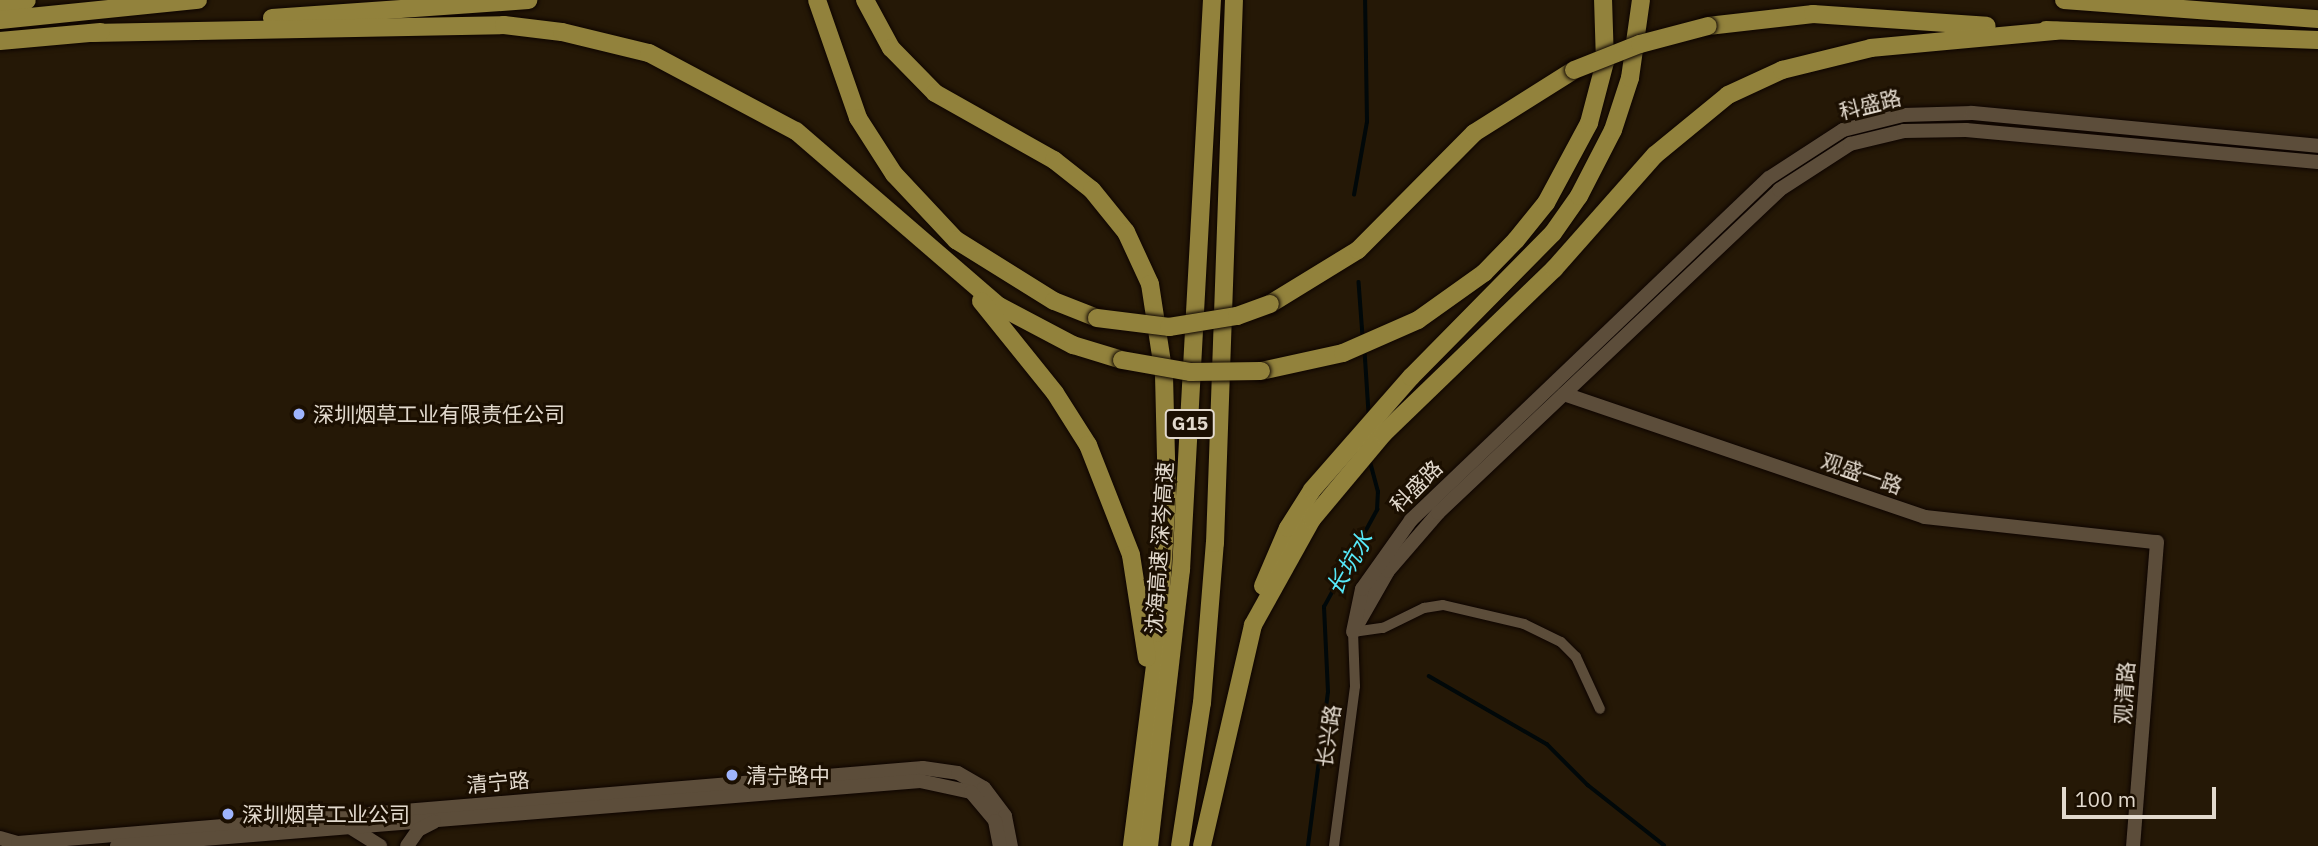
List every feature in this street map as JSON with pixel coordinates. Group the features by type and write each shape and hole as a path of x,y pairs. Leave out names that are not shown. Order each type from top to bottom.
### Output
{"highway":[{"path":"0,4 27,0"},
{"path":"0,20 198,0"},
{"path":"0,41 528,0"},
{"path":"817,0 858,118 894,174 956,240 1054,301 1097,318 1135,326 1169,327 1226,318 1270,304 1317,279 1358,250 1474,133 1574,70 1640,44 1708,26 1813,14 2056,31 2318,40"},
{"path":"865,0 891,48 935,93 1054,160 1092,190 1126,232 1150,284 1164,375 1167,497 1148,736 1132,846"},
{"name":"沈海高速 深岑高速","path":"1149,846 1181,570 1212,0"},
{"name":"G15","path":"1180,846 1202,703 1215,543 1234,0"},
{"path":"91,33 503,25 627,46 674,63 796,131 999,306 1034,326 1122,360 1191,372 1261,371 1343,353 1379,340 1418,320 1484,273 1546,203 1572,161 1598,94 1607,33 1603,0"},
{"path":"1202,846 1253,625 1272,562 1288,528 1312,490 1355,437 1516,274 1579,196 1613,130 1630,78 1641,0"},
{"path":"2064,0 2318,19"},
{"path":"1253,625 1312,519 1384,434 1554,269 1656,155 1743,86 1808,62 1871,48 2056,31"},
{"path":"944,259 1055,393 1088,445 1114,502 1143,616 1148,736"}],"street":[{"name":"科盛路","path":"1353,632 1362,589 1411,520 1769,178 1843,130 1903,115 1972,113 2318,146"},
{"name":"科盛路","path":"1353,632 1388,571 1413,540 1779,190 1824,159 1875,136 1966,130 2318,162"},
{"name":"观盛一路","path":"1564,394 1925,517 2157,542"},
{"name":"观清路","path":"2133,846 2157,542"},
{"path":"1353,632 1383,628 1424,608 1443,605 1524,624 1561,642 1576,657 1601,709"},
{"name":"长兴路","path":"1334,846 1355,686 1353,632"},
{"name":"清宁路","path":"2,842 391,819 923,768 965,776 987,799"},
{"name":"清宁路","path":"117,846 344,827 391,819 442,819 920,780 958,787 987,799"},
{"path":"987,799 1000,846"},
{"path":"987,799 1005,816 1011,846"},
{"path":"389,846 391,819"},
{"path":"391,819 399,846"},
{"path":"407,846 418,831 442,819"},
{"path":"344,827 357,829 380,846"}],"waterway":[{"name":"长坑水","path":"1354,195 1367,122 1365,0"},
{"name":"长坑水","path":"1359,282 1363,337"},
{"name":"长坑水","path":"1365,351 1369,413"},
{"name":"长坑水","path":"1308,846 1328,692 1324,607 1377,510 1378,492 1369,459"},
{"path":"1429,676 1547,744 1588,785 1664,845"}],"place":[{"name":"深圳烟草工业有限责任公司","path":"299,414"},
{"name":"清宁路中","path":"732,775"},
{"name":"深圳烟草工业公司","path":"228,814"}]}
